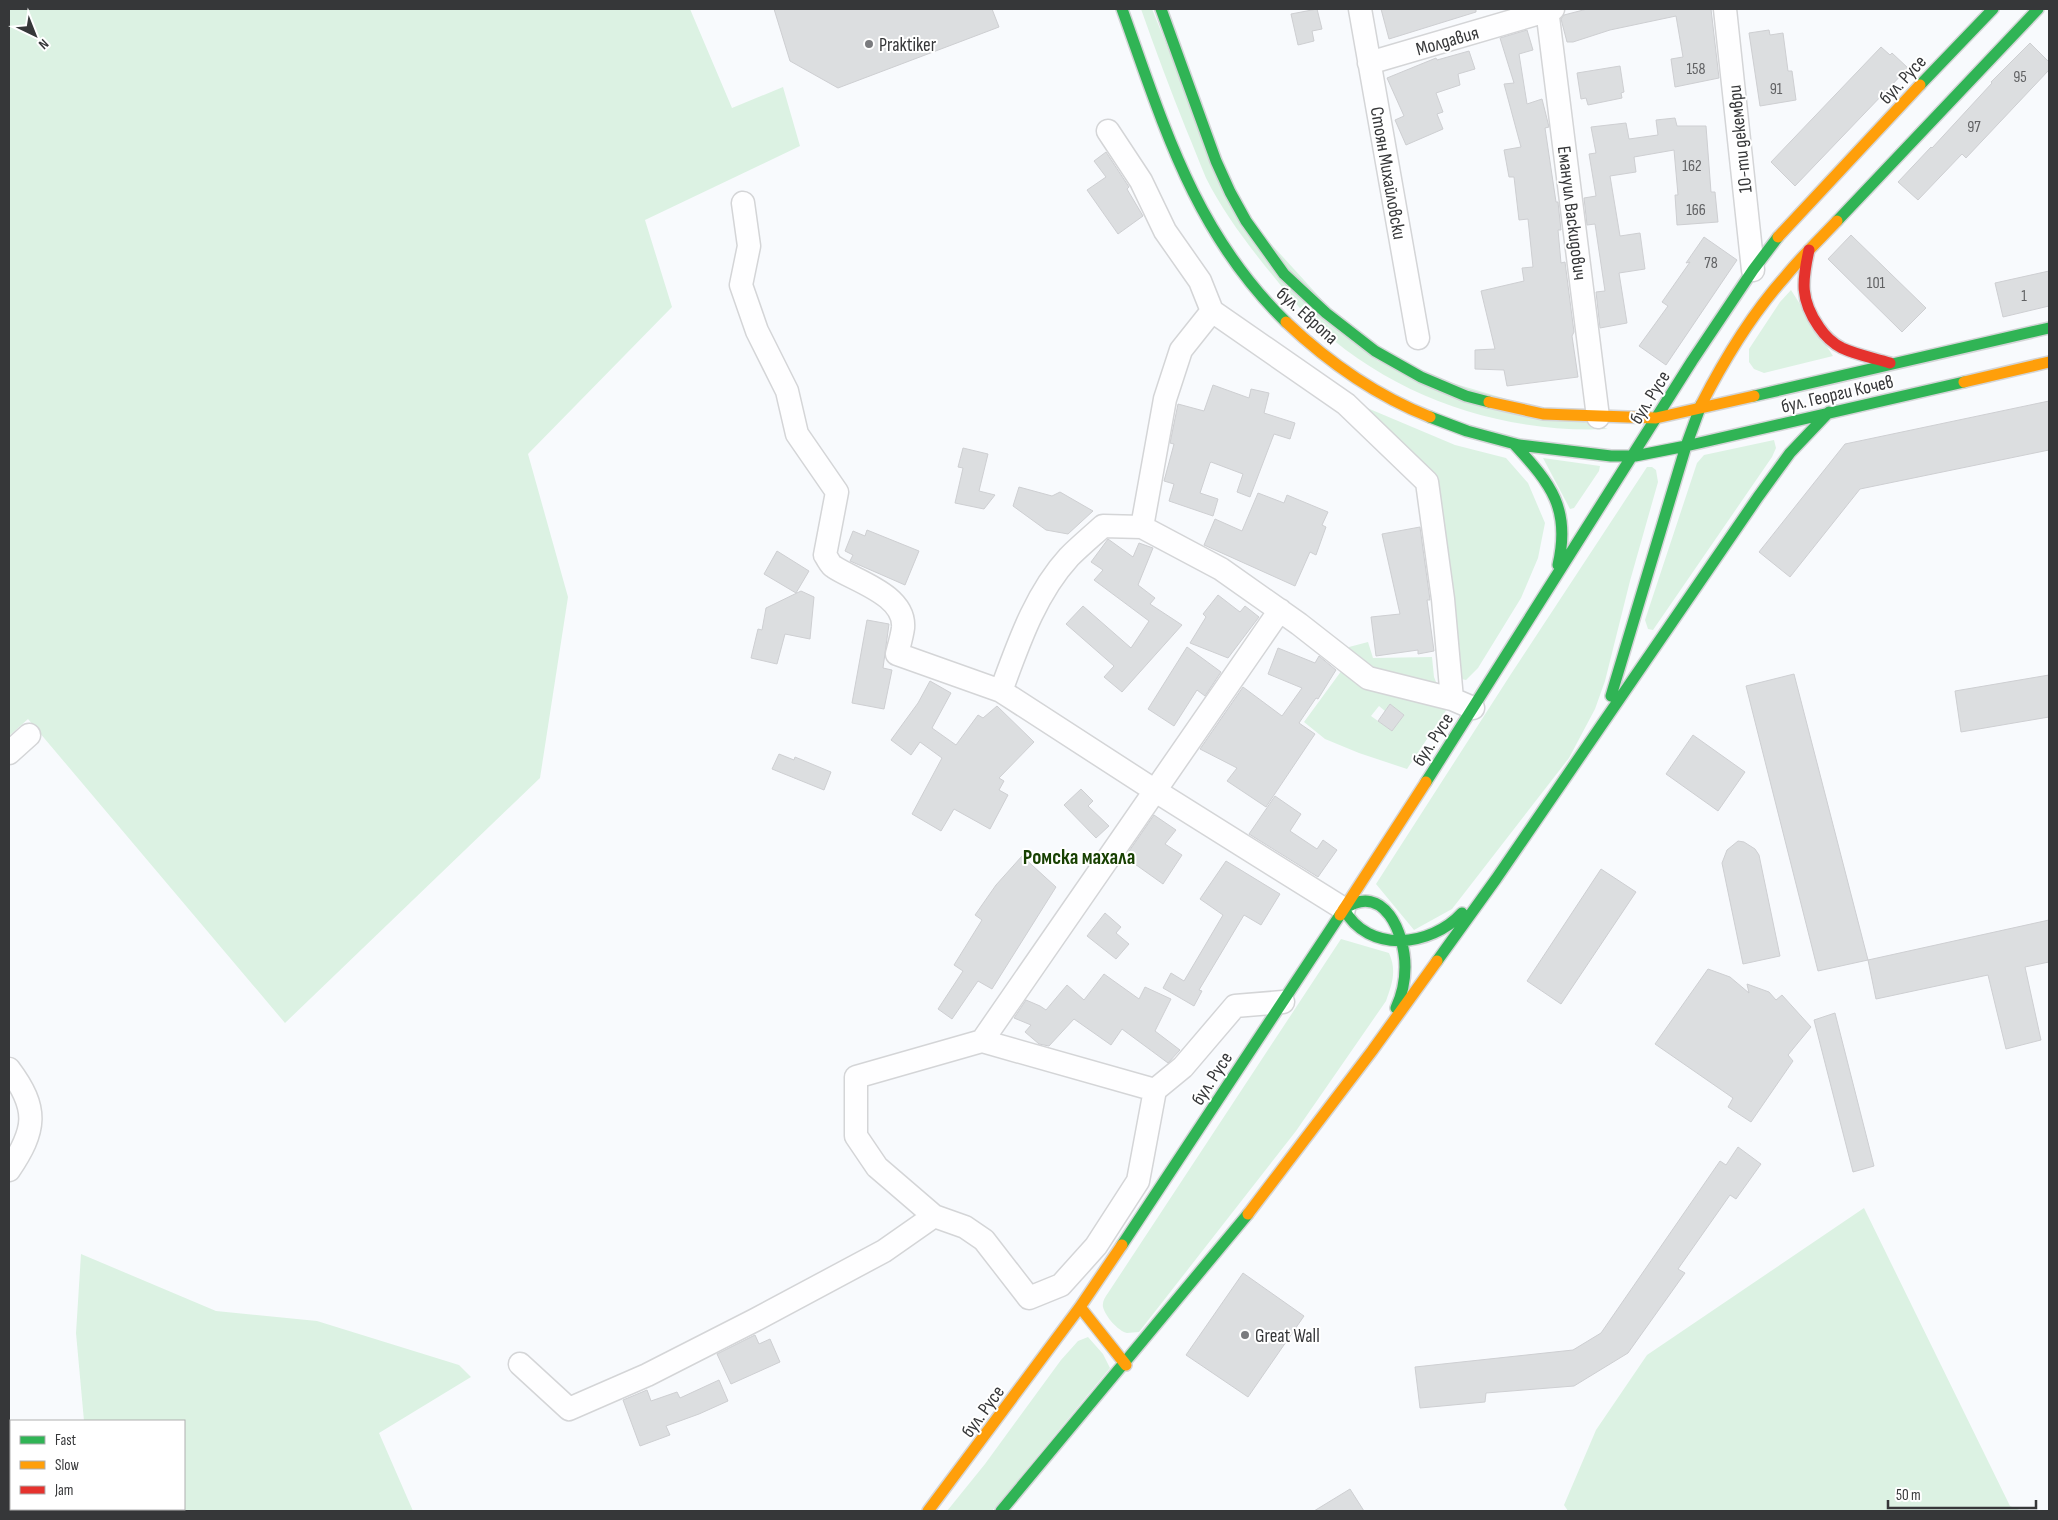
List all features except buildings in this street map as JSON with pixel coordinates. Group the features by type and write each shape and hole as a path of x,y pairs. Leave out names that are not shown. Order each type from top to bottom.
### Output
{"main road":[{"name":"бул. Европа","path":"1122,9 1179,162 1194,196 1230,256 1265,300 1314,346 1358,379 1408,408 1432,419 1487,438 1515,445 1633,456"},
{"name":"бул. Европа","path":"1161,9 1216,161 1230,192 1263,246 1284,274 1304,293 1375,351 1421,377 1466,396 1513,409 1543,414 1656,418"},
{"name":"бул. Русе","path":"928,1511 1080,1307 1283,1002 1474,708 1656,418 1753,270 1793,220 1993,9"},
{"path":"1596,732 1618,676 1686,446 1700,407 1722,369 1767,299 1809,250 2038,9"},
{"path":"1809,250 1803,277 1803,290 1805,302 1818,326 1827,337 1844,349 1891,364"},
{"name":"бул. Георги Кочев","path":"1656,418 2049,328"},
{"name":"бул. Георги Кочев","path":"1633,456 1686,446 2049,362"},
{"path":"1001,1511 1126,1365 1228,1240 1372,1051 1496,879 1758,497 1790,453 1828,412"},
{"path":"1515,445 1538,470 1556,497 1562,516 1564,531 1563,549 1552,583"},
{"path":"1372,1051 1402,994 1405,974 1402,940 1389,916 1373,902 1362,900 1344,908 1351,924 1364,933 1384,939 1402,940 1427,936 1446,928 1496,879"},
{"path":"1080,1307 1126,1365"}],"street":[{"name":"Стоян Михайловски","path":"1360,9 1418,338"},
{"name":"Емануил Васкидович","path":"1549,9 1598,416"},
{"name":"Молдавия","path":"1369,63 1549,9"},
{"name":"10-ти декември","path":"1725,9 1753,270"},
{"path":"1108,131 1141,181 1165,231 1200,281 1212,311 1346,404 1427,482 1452,698"},
{"path":"743,202 749,246 741,285 756,332 787,391 797,434 837,492 825,555 832,566 879,590 895,605 901,615 903,626 897,654 1001,691 1154,790 1344,908"},
{"path":"1142,527 1168,391 1181,350 1212,311"},
{"path":"1001,691 1017,648 1041,596 1068,558 1103,526 1142,527 1221,569 1280,610 1368,678 1452,698 1474,708"},
{"path":"982,1041 1280,610"},
{"path":"9,753 29,736"},
{"path":"1155,1090 982,1041 856,1077 856,1136 877,1167 934,1216 965,1226 984,1240 1029,1298 1061,1285 1096,1246 1138,1182 1155,1090 1183,1067 1234,1006 1283,1002"},
{"path":"9,1069 30,1104 31,1128 18,1157 9,1170"},
{"path":"520,1364 569,1409 646,1374 755,1320 884,1251 934,1216"}],"green space":[{"path":"9,9 690,9 732,108 783,87 800,146 645,220 672,307 528,454 568,597 540,778 285,1023 28,719 9,736"},
{"path":"1141,9 1152,9 1229,198 1378,361 1608,429 1568,429 1527,425 1488,417 1449,405 1411,389 1375,370 1342,347 1311,320 1249,245 1212,190 1180,114"},
{"path":"1791,290 1833,356 1764,373 1754,369 1749,362 1749,349 1780,302"},
{"path":"1353,402 1455,445 1506,458 1528,483 1545,523 1538,558 1521,598 1478,668 1466,680 1457,678 1437,486"},
{"path":"1774,440 1776,448 1772,457 1653,630 1648,629 1645,620 1697,463 1704,455"},
{"path":"1543,458 1600,466 1599,471 1574,508 1570,509"},
{"path":"1647,467 1652,467 1656,470 1658,482 1630,581 1605,681 1595,709 1569,758 1452,909 1414,930 1376,884"},
{"path":"1368,642 1373,658 1432,657 1434,677 1447,709 1407,769 1325,739 1304,722 1342,670 1349,647","holes":["1390,704 1404,715 1392,731 1371,716 1379,706 1385,711"]},
{"path":"1341,939 1389,953 1393,972 1392,983 1386,1001 1296,1131 1139,1332 1123,1332 1106,1315 1103,1301"},
{"path":"1864,1208 2010,1506 2022,1511 1568,1511 1564,1505 1596,1430 1647,1355"},
{"path":"81,1254 216,1311 317,1321 459,1365 471,1377 379,1433 413,1511 91,1511 185,1510 185,1420 84,1420 76,1333"},
{"path":"1088,1337 1103,1354 1110,1368 992,1511 947,1511 985,1464 1061,1360 1078,1341"}],"traffic: fast":[{"path":"1122,9 1152,95 1185,176 1227,252 1254,288 1286,322"},
{"path":"1161,9 1216,161 1230,192 1246,221 1284,274 1326,313 1375,351 1421,377 1466,396 1489,402"},
{"path":"1920,85 1993,9"},
{"path":"1837,221 2038,9"},
{"path":"1426,782 1692,361 1753,270 1778,237"},
{"path":"1754,396 2049,328"},
{"path":"1430,417 1467,431 1519,445 1611,456 1635,456 1964,382"},
{"path":"1611,696 1686,446 1701,405"},
{"path":"1437,961 1496,879 1758,497 1790,453 1829,412"},
{"path":"1515,445 1539,472 1555,499 1560,513 1562,528 1558,565"},
{"path":"1396,1008 1403,988 1405,967 1404,954 1401,940 1390,915 1381,906 1370,902 1358,902 1344,909 1355,923 1368,933 1384,939 1400,941 1417,939 1434,933 1462,913"},
{"path":"1122,1245 1340,915"},
{"path":"1001,1511 1248,1214"}],"traffic: slow":[{"path":"1778,237 1920,85"},
{"path":"1701,405 1719,371 1761,307 1797,262 1837,221"},
{"path":"1286,322 1336,364 1372,388 1430,417"},
{"path":"1964,382 2049,362"},
{"path":"1489,402 1543,414 1656,418 1754,396"},
{"path":"1340,915 1426,782"},
{"path":"1248,1214 1372,1051 1437,961"},
{"path":"928,1511 1080,1307 1122,1245"},
{"path":"1080,1307 1126,1365"}],"traffic: jam":[{"path":"1809,250 1804,290 1808,308 1821,330 1832,342 1842,348 1890,363"}],"place":[{"name":"Praktiker","path":"869,44"},
{"name":"Great Wall","path":"1245,1335"}],"district":[{"name":"Ромска махала","path":"1079,857"}]}
